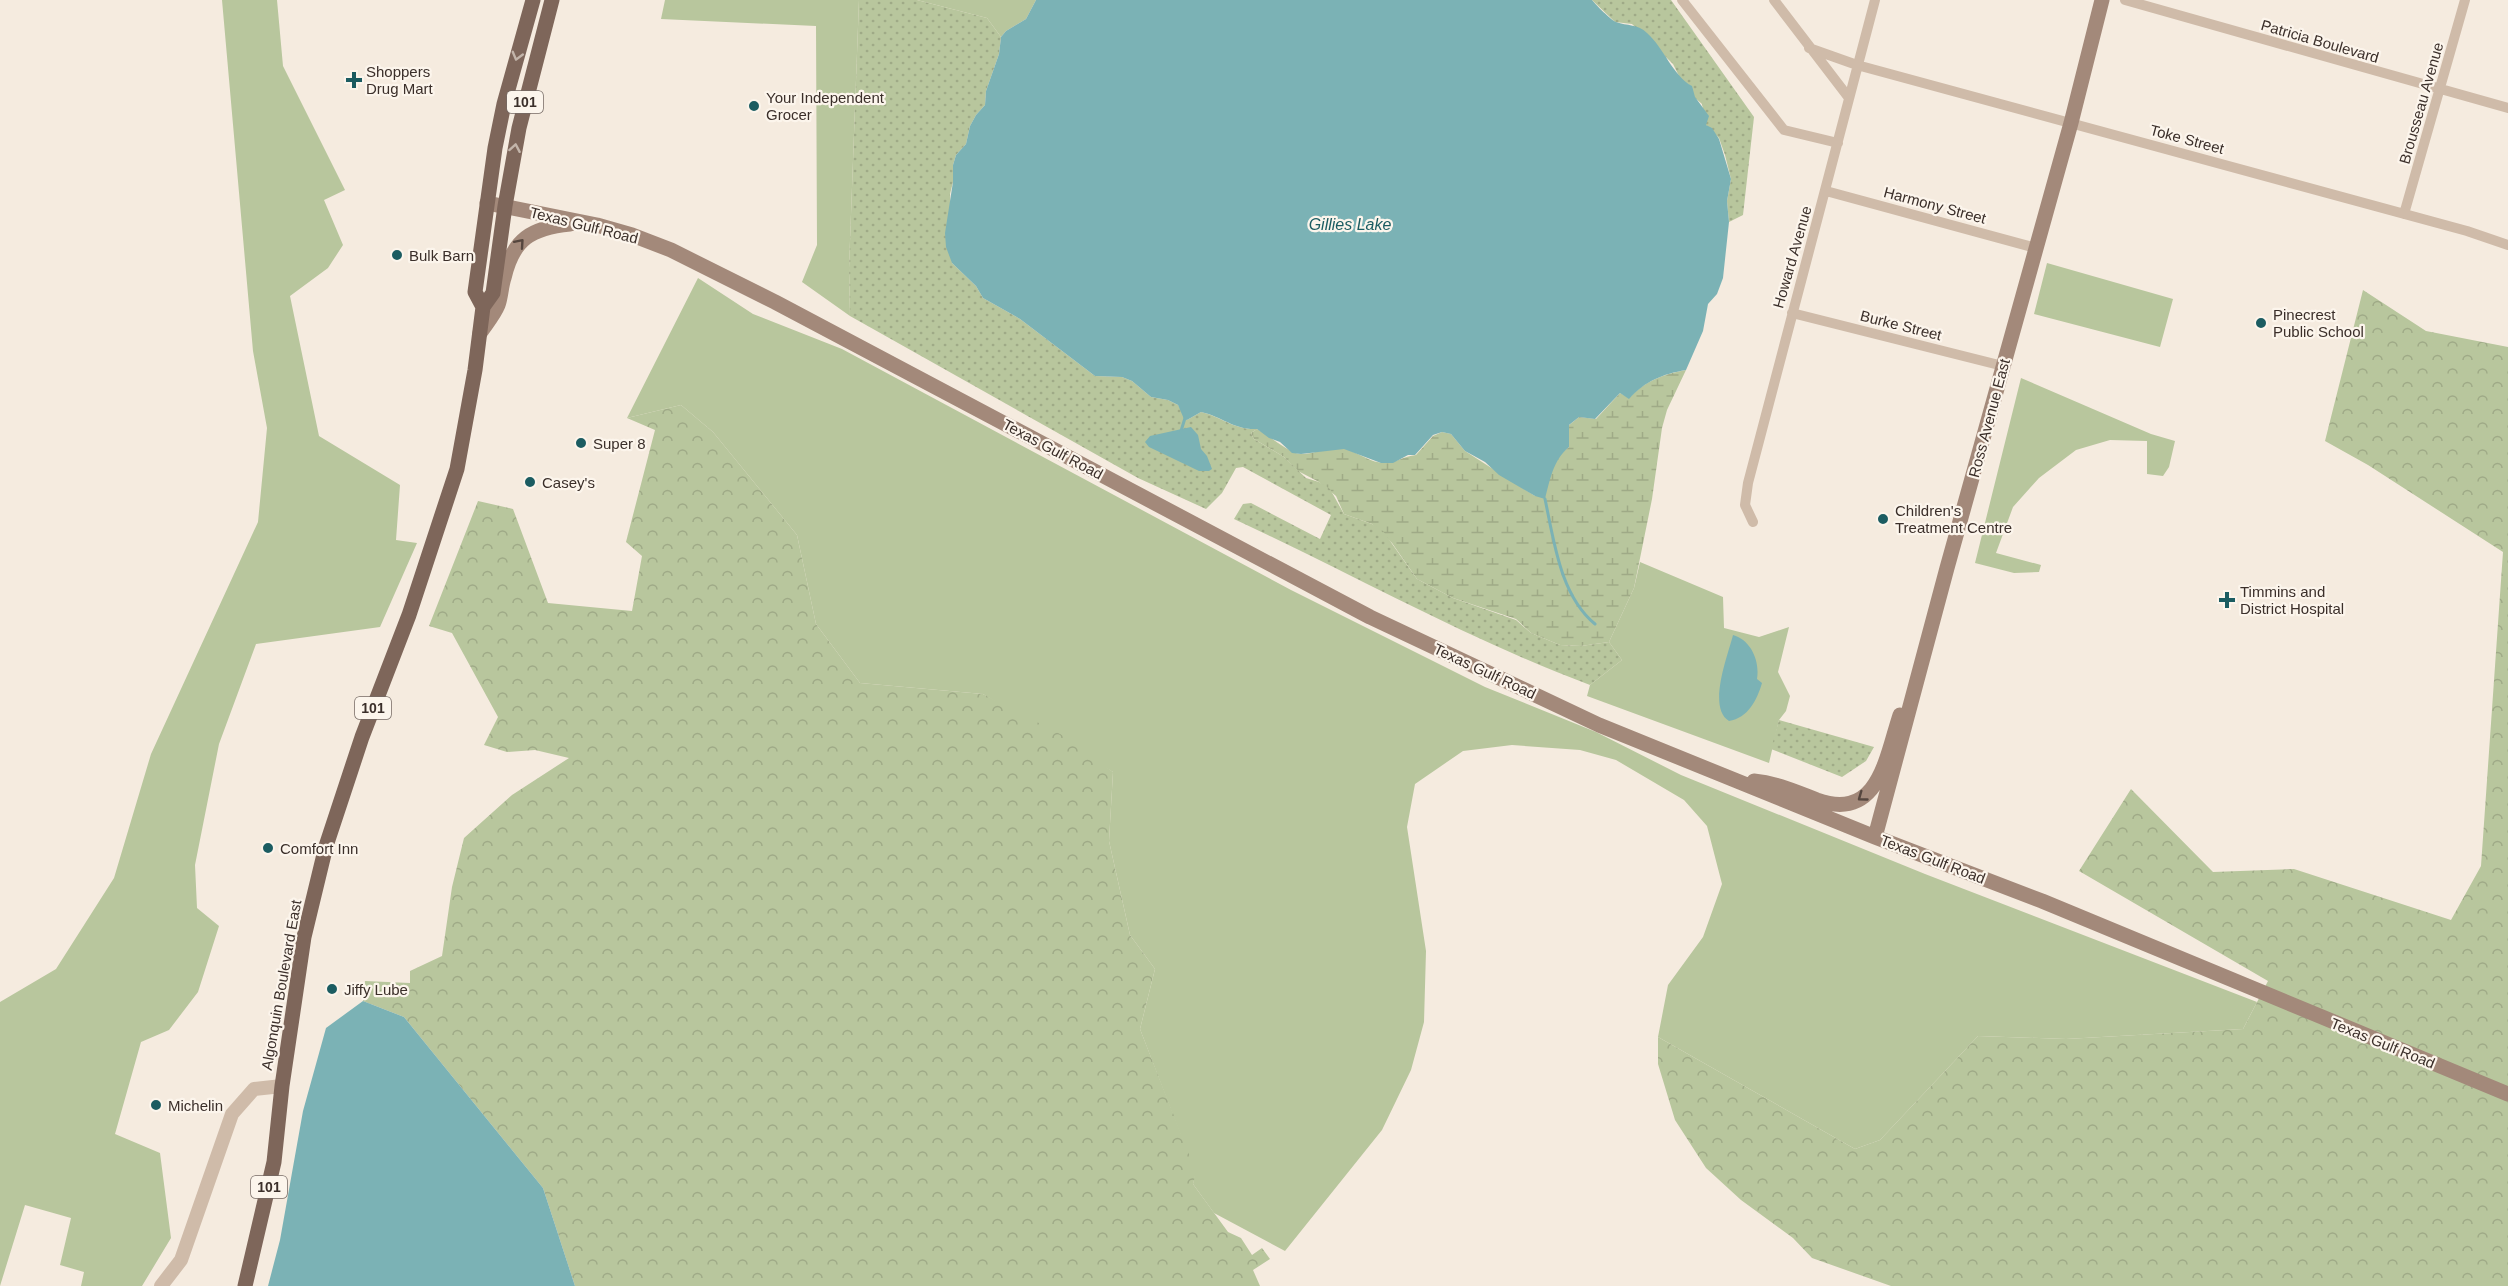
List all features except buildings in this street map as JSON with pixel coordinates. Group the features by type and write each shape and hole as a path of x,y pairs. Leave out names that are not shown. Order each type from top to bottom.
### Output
{"main road":[{"name":"Algonquin Boulevard East","path":"483,307 475,292 504,104 533,0"},
{"name":"Algonquin Boulevard East","path":"282,1086 304,937 326,846 362,737 413,604 457,469 475,370 483,307 493,293 519,128 552,0"},
{"name":"Ross Avenue East","path":"1875,837 2071,123 2102,0"},
{"name":"Texas Gulf Road","path":"488,203 579,221 632,235 671,250 776,302 1370,617 1599,725 1875,837 2042,901 2508,1094"},
{"path":"480,333 498,305 509,257 517,246 527,236 538,230 579,221"},
{"path":"1730,778 1766,782 1832,804 1853,803 1867,795 1878,780 1900,714 1916,691"},
{"name":"101","path":"245,1286 274,1162 282,1086"}],"street":[{"path":"1682,0 1784,130 1838,143"},
{"path":"1774,0 1849,98"},
{"name":"Howard Avenue","path":"1753,522 1745,505 1748,483 1875,0"},
{"name":"Patricia Boulevard","path":"2125,0 2508,108"},
{"name":"Brousseau Avenue","path":"2404,214 2465,0"},
{"name":"Toke Street","path":"1809,48 1857,65 2467,231 2508,245"},
{"name":"Harmony Street","path":"1826,190 2036,248"},
{"name":"Burke Street","path":"1792,312 2003,366"},
{"name":"Algonquin Boulevard East","path":"166,1284 181,1260 232,1114 254,1089 282,1086"}],"green space":[{"path":"222,0 277,0 283,66 345,190 324,200 343,245 328,268 290,296 319,436 400,485 396,540 417,543 380,627 256,644 219,744 195,865 197,908 219,926 198,992 169,1030 141,1042 115,1134 160,1153 171,1238 142,1286 81,1286 84,1272 60,1265 71,1218 25,1205 0,1286 0,1002 56,969 114,878 151,754 258,522 267,428 253,351"},
{"path":"665,0 859,0 849,268 850,316 802,282 817,245 816,26 661,19"},
{"path":"859,0 917,0 987,18 1001,37 999,54 986,91 985,105 970,126 966,144 956,155 950,194 952,263 976,286 983,298 1020,319 1095,376 1122,377 1132,381 1151,397 1168,400 1178,405 1187,420 1201,412 1235,425 1257,429 1251,433 1254,439 1284,457 1306,478 1330,489 1344,514 1372,524 1383,531 1417,579 1453,598 1516,620 1531,633 1560,645 1581,646 1609,642 1622,660 1590,685 1499,647 1234,519 1243,504 1251,503 1320,539 1331,515 1243,467 1236,468 1222,493 1206,509 1138,478 850,316 849,268"},
{"path":"917,0 1036,0 1026,19 1006,31 1001,37 987,18"},
{"path":"1592,0 1671,0 1754,117 1743,215 1729,222 1727,201 1731,179 1725,155 1719,138 1706,125 1702,104 1694,97 1691,86 1681,80 1673,64 1632,24 1615,22"},
{"path":"2047,263 2173,299 2160,347 2034,314"},
{"path":"698,278 753,314 842,349 1291,590 1485,687 1596,732 1681,775 1925,874 2257,1002 2243,1029 2066,1039 1978,1036 1880,1140 1855,1149 1658,1037 1668,985 1703,937 1722,884 1707,826 1684,800 1616,760 1580,750 1512,745 1463,751 1415,784 1407,827 1426,951 1424,1022 1411,1070 1382,1130 1285,1251 1214,1213 1193,1184 1195,1172 1140,1029 1155,969 1130,935 1109,841 1113,772 983,694 860,683 816,624 797,535 713,432 681,405 627,418"},
{"path":"2363,290 2426,331 2508,347 2508,1286 1891,1286 1812,1258 1793,1238 1741,1200 1706,1168 1675,1120 1658,1064 1658,1037 1855,1149 1880,1140 1978,1036 2066,1039 2243,1029 2268,981 2079,871 2131,789 2213,872 2294,869 2451,920 2481,866 2503,552 2368,465 2325,441"},
{"path":"1686,370 1667,410 1662,428 1652,499 1634,588 1609,642 1581,646 1560,645 1531,633 1516,619 1453,598 1417,579 1392,543 1372,524 1344,514 1336,496 1319,482 1298,471 1284,457 1254,439 1251,433 1257,429 1295,453 1341,448 1385,463 1416,455 1433,436 1442,432 1451,434 1465,451 1535,496 1560,454 1569,447 1568,426 1579,417 1596,419 1620,393 1629,398 1641,387 1655,379"},
{"path":"2021,378 2151,434 2175,441 2169,467 2163,476 2147,474 2147,441 2110,440 2076,450 2039,478 2013,507 1996,553 2041,565 2039,572 2014,573 1975,563"},
{"path":"681,405 713,432 797,535 816,624 860,683 983,694 1062,735 1113,772 1109,841 1130,935 1155,969 1140,1029 1196,1172 1193,1184 1228,1232 1241,1238 1252,1255 1262,1248 1270,1259 1253,1270 1260,1286 575,1286 543,1188 404,1017 363,1001 365,981 410,983 410,971 442,956 452,887 464,838 512,795 569,758 535,750 507,752 484,745 498,717 452,633 429,626 478,501 513,509 548,603 632,611 642,556 626,542 655,430 627,418"},
{"path":"1640,562 1723,597 1724,628 1759,637 1789,627 1778,672 1790,696 1786,711 1779,720 1769,763 1587,696 1590,685 1622,660 1609,642 1634,588"},
{"path":"1779,720 1874,747 1866,761 1842,777 1771,749"}],"water":[{"name":"Gillies Lake","path":"1036,0 1592,0 1614,21 1644,30 1659,46 1679,76 1692,86 1695,97 1709,116 1706,125 1712,128 1719,139 1731,179 1727,201 1729,222 1723,278 1717,294 1708,304 1703,331 1686,370 1655,379 1641,387 1629,399 1620,393 1595,419 1579,417 1569,425 1569,447 1556,464 1545,499 1535,496 1499,475 1485,462 1465,451 1451,434 1442,432 1433,435 1415,455 1408,455 1393,463 1381,463 1344,449 1292,453 1280,442 1269,438 1257,429 1235,425 1201,412 1187,420 1184,419 1178,405 1168,400 1151,397 1132,381 1122,377 1095,376 1020,319 983,298 976,286 952,263 946,247 945,233 956,155 966,144 970,126 985,105 986,91 999,54 1001,37 1006,31 1026,19"},
{"path":"1191,427 1198,435 1201,449 1207,456 1212,469 1209,471 1199,471 1149,447 1145,442 1150,436"},
{"path":"1733,635 1745,641 1753,652 1757,665 1757,679 1762,683 1751,707 1741,716 1729,721 1723,714 1719,693"},
{"path":"363,1001 404,1017 543,1188 575,1286 268,1286 280,1240 303,1111 326,1028"}],"waterway":[{"path":"1181,431 1185,418"},
{"path":"1545,499 1566,583 1583,612 1595,624"}],"place":[{"name":"Shoppers Drug Mart","path":"354,80"},
{"name":"Your Independent Grocer","path":"754,106"},
{"name":"Bulk Barn","path":"397,255"},
{"name":"Pinecrest Public School","path":"2261,323"},
{"name":"Super 8","path":"581,443"},
{"name":"Casey's","path":"530,482"},
{"name":"Children's Treatment Centre","path":"1883,519"},
{"name":"Timmins and District Hospital","path":"2227,600"},
{"name":"Comfort Inn","path":"268,848"},
{"name":"Jiffy Lube","path":"332,989"},
{"name":"Michelin","path":"156,1105"}]}
